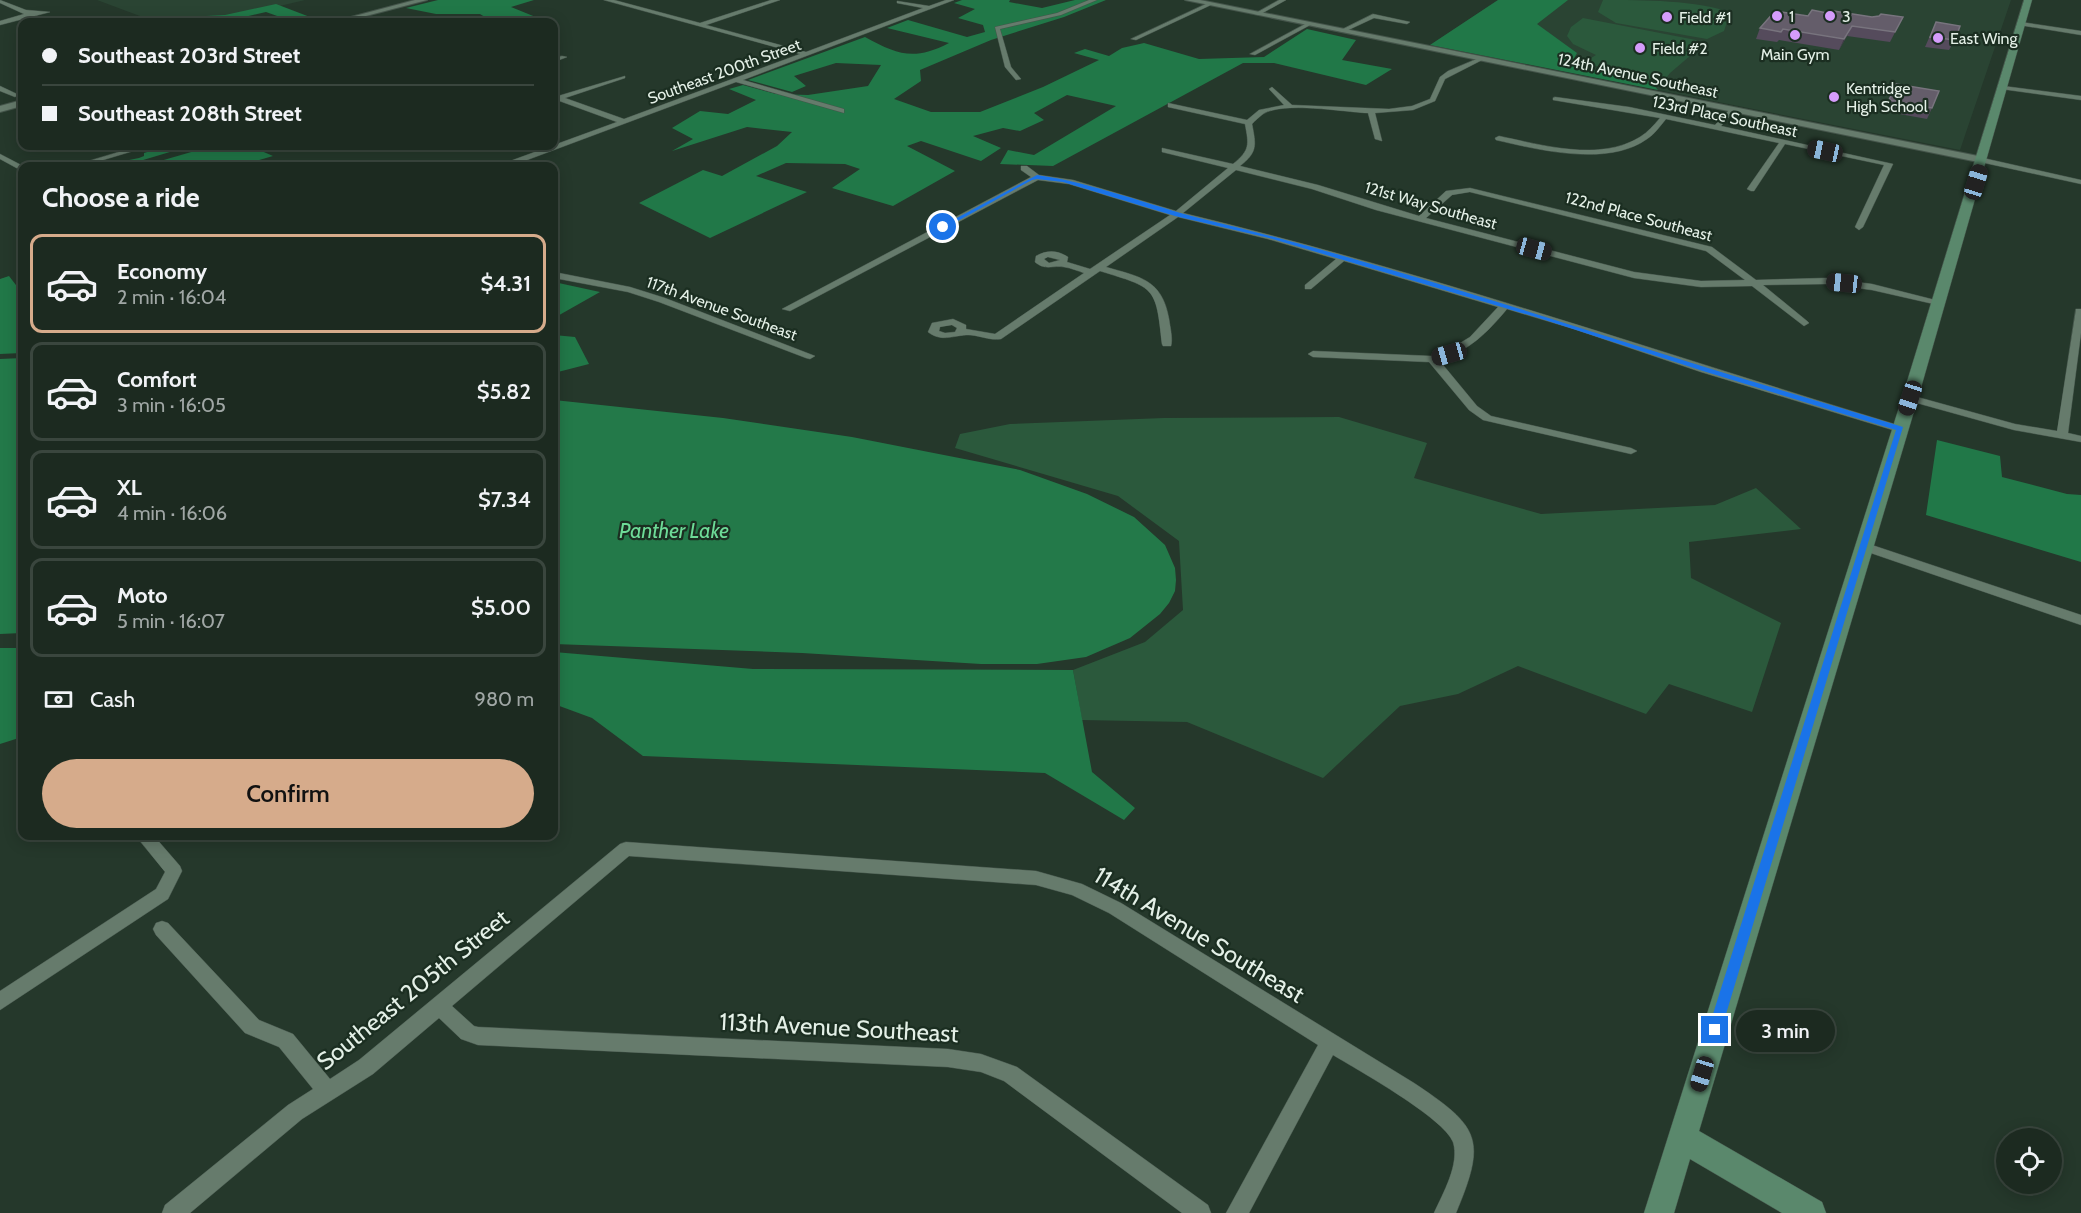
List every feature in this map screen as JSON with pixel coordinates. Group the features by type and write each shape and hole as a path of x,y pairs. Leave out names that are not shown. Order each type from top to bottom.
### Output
{"main road":[{"path":"1659,1213 1983,160 2028,0"},
{"path":"1682,1138 1811,1213"}],"street":[{"path":"352,18 423,0"},
{"path":"610,0 807,54"},
{"path":"700,25 777,0"},
{"name":"Southeast 200th Street","path":"558,146 951,0"},
{"path":"1018,79 1008,67 997,28 1005,24 1059,14 1094,0"},
{"name":"124th Avenue Southeast","path":"1189,0 1983,160 2081,182"},
{"path":"1257,14 1284,0"},
{"path":"0,1 27,15 0,23"},
{"path":"899,2 929,8"},
{"path":"1134,39 1210,4"},
{"path":"1342,31 1373,16 1407,21"},
{"path":"1253,54 1309,24"},
{"path":"2022,24 2081,33"},
{"path":"558,59 564,57"},
{"path":"1248,123 1255,116 1266,111 1290,107 1309,106 1371,112 1402,111 1428,104 1436,96 1438,83 1442,78 1449,72 1481,58"},
{"path":"558,97 623,77"},
{"path":"736,80 841,111"},
{"path":"2003,87 2081,98"},
{"path":"1,89 15,95"},
{"path":"1272,89 1290,107"},
{"path":"558,99 624,122"},
{"name":"123rd Place Southeast","path":"1555,99 1599,104 1888,164 1859,227"},
{"path":"0,109 18,104"},
{"path":"1171,105 1248,123"},
{"path":"1716,128 1732,109"},
{"path":"1371,112 1379,139"},
{"path":"1499,138 1557,149 1606,150 1621,148 1641,140 1664,117"},
{"path":"961,331 998,337 1177,214 1236,167 1251,151 1252,142 1248,123"},
{"path":"1751,189 1783,142"},
{"path":"90,162 132,150"},
{"name":"Southeast 200th Street","path":"516,162 548,150"},
{"name":"121st Way Southeast","path":"1165,150 1316,187 1420,219 1648,278 1701,284 1812,280 1844,283 1938,302"},
{"path":"0,156 18,167"},
{"path":"1024,168 1037,177 1070,182 1177,214 1271,237 1343,258 1900,429"},
{"path":"787,309 1037,177"},
{"name":"122nd Place Southeast","path":"1420,219 1445,196 1459,190 1484,191 1690,243 1721,256 1804,322"},
{"path":"1308,287 1343,258"},
{"path":"1062,263 1137,279 1154,288 1161,300 1167,344"},
{"name":"117th Avenue Southeast","path":"558,276 630,290 662,300 810,356"},
{"path":"1312,354 1432,359 1449,354 1471,343 1504,306"},
{"path":"2062,436 2079,311"},
{"path":"1432,359 1473,408 1487,418 1631,451"},
{"path":"1910,398 2014,427 2081,439"},
{"path":"1863,546 2081,620"},
{"path":"0,1001 162,894 174,871 147,840"},
{"name":"Southeast 205th Street","path":"172,1213 296,1112 366,1066 626,849"},
{"name":"114th Avenue Southeast","path":"626,849 1050,880 1076,888 1114,908 1330,1042 1427,1103 1448,1120 1461,1135 1465,1147 1464,1165 1444,1213"},
{"path":"162,929 252,1027 286,1041 327,1091"},
{"name":"113th Avenue Southeast","path":"438,1005 468,1033 478,1036 948,1058 981,1063 1010,1074 1200,1213"},
{"path":"1237,1213 1330,1042"}],"shaded area":[{"path":"97,0 305,0 229,18 145,18"},
{"path":"438,0 534,0 511,7 538,18 486,18 480,14 436,14 406,8"},
{"path":"962,0 1010,0 1009,2 1042,8 1075,0 1106,0 1064,17 991,40 920,70 921,81 894,99 931,112 980,112 1043,87 1099,60 1074,53 1085,49 1109,56 1122,48 1144,43 1199,59 1264,57 1307,29 1356,40 1342,60 1392,69 1366,85 1274,63 1243,63 1053,166 1000,164 1008,150 1034,155 1116,106 1067,95 1034,113 1044,120 1020,131 1003,128 973,136 1001,148 981,161 921,141 907,146 955,171 893,206 832,188 860,169 845,164 786,163 756,176 807,192 710,238 639,203 703,170 722,176 777,146 792,132 747,127 672,151 693,139 672,128 700,111 728,114 756,100 729,89 743,85 776,94 808,95 868,86 881,65 836,63 794,76 806,86 792,92 748,80 865,37 906,54 926,52 949,43 887,28 908,20 967,37 985,32 983,25 958,18 975,9 954,3"},
{"name":"Kentridge High School","path":"1498,0 2011,0 1960,150 1430,45"},
{"path":"1498,0 1568,0 1537,24 1577,53 1572,62 1577,66 1651,82 1658,90 1430,45"},
{"name":"Field #1","path":"1603,0 1687,3 1732,13 1724,21 1727,22 1724,31 1707,39 1616,23 1598,12"},
{"path":"276,4 313,18 283,18 266,12 240,18 167,18 225,15"},
{"name":"Field #2","path":"1583,18 1696,40 1704,44 1670,73 1663,82 1583,63 1596,55 1573,44 1567,36 1571,27"},
{"path":"198,150 259,150 273,156 252,162 157,162"},
{"path":"9,276 18,288 18,353 0,354 0,279"},
{"path":"558,283 600,292 558,316"},
{"path":"558,335 575,337 589,364 558,372"},
{"path":"1339,417 1427,443 1414,478 1541,514 1715,505 1756,488 1801,529 1689,542 1691,578 1781,623 1752,712 1669,684 1646,714 1518,666 1458,694 1400,706 1323,778 1187,722 1082,720 1073,670 1145,642 1183,610 1179,541 1118,496 955,448 960,434 1010,424 1164,418"},
{"path":"1937,440 2000,456 2002,477 2067,494 2081,495 2081,562 1926,515"},
{"path":"0,648 18,648 18,738 0,744"},
{"path":"558,652 753,669 1073,670 1092,772 1135,808 1124,820 1045,773 643,756 592,718 558,705"}],"water":[{"path":"154,150 177,150 136,162 119,162 139,158 144,156 144,153"},
{"path":"18,358 18,633 0,634 0,359"},
{"name":"Panther Lake","path":"558,400 723,418 852,437 1020,470 1087,494 1134,517 1165,545 1175,568 1175,591 1160,614 1130,638 1086,657 1037,664 981,664 802,653 558,644"}],"building":[{"path":"1812,10 1832,14 1834,11 1872,17 1881,14 1903,17 1895,32 1852,26 1844,39 1783,29 1781,32 1760,28 1775,11 1808,16"},
{"path":"1936,22 1960,26 1955,40 1930,37"},
{"path":"1896,84 1939,91 1932,108 1889,100"}],"place":[{"name":"1","path":"1777,16"},
{"name":"3","path":"1830,16"},
{"name":"Field #1","path":"1667,17"},
{"name":"Main Gym","path":"1795,35"},
{"name":"East Wing","path":"1938,38"},
{"name":"Field #2","path":"1640,48"},
{"name":"Kentridge High School","path":"1834,97"}],"route":[{"path":"943,227 1030,179 1051,178 1213,224 1271,237 1541,316 1705,370 1900,429 1715,1030"}]}
